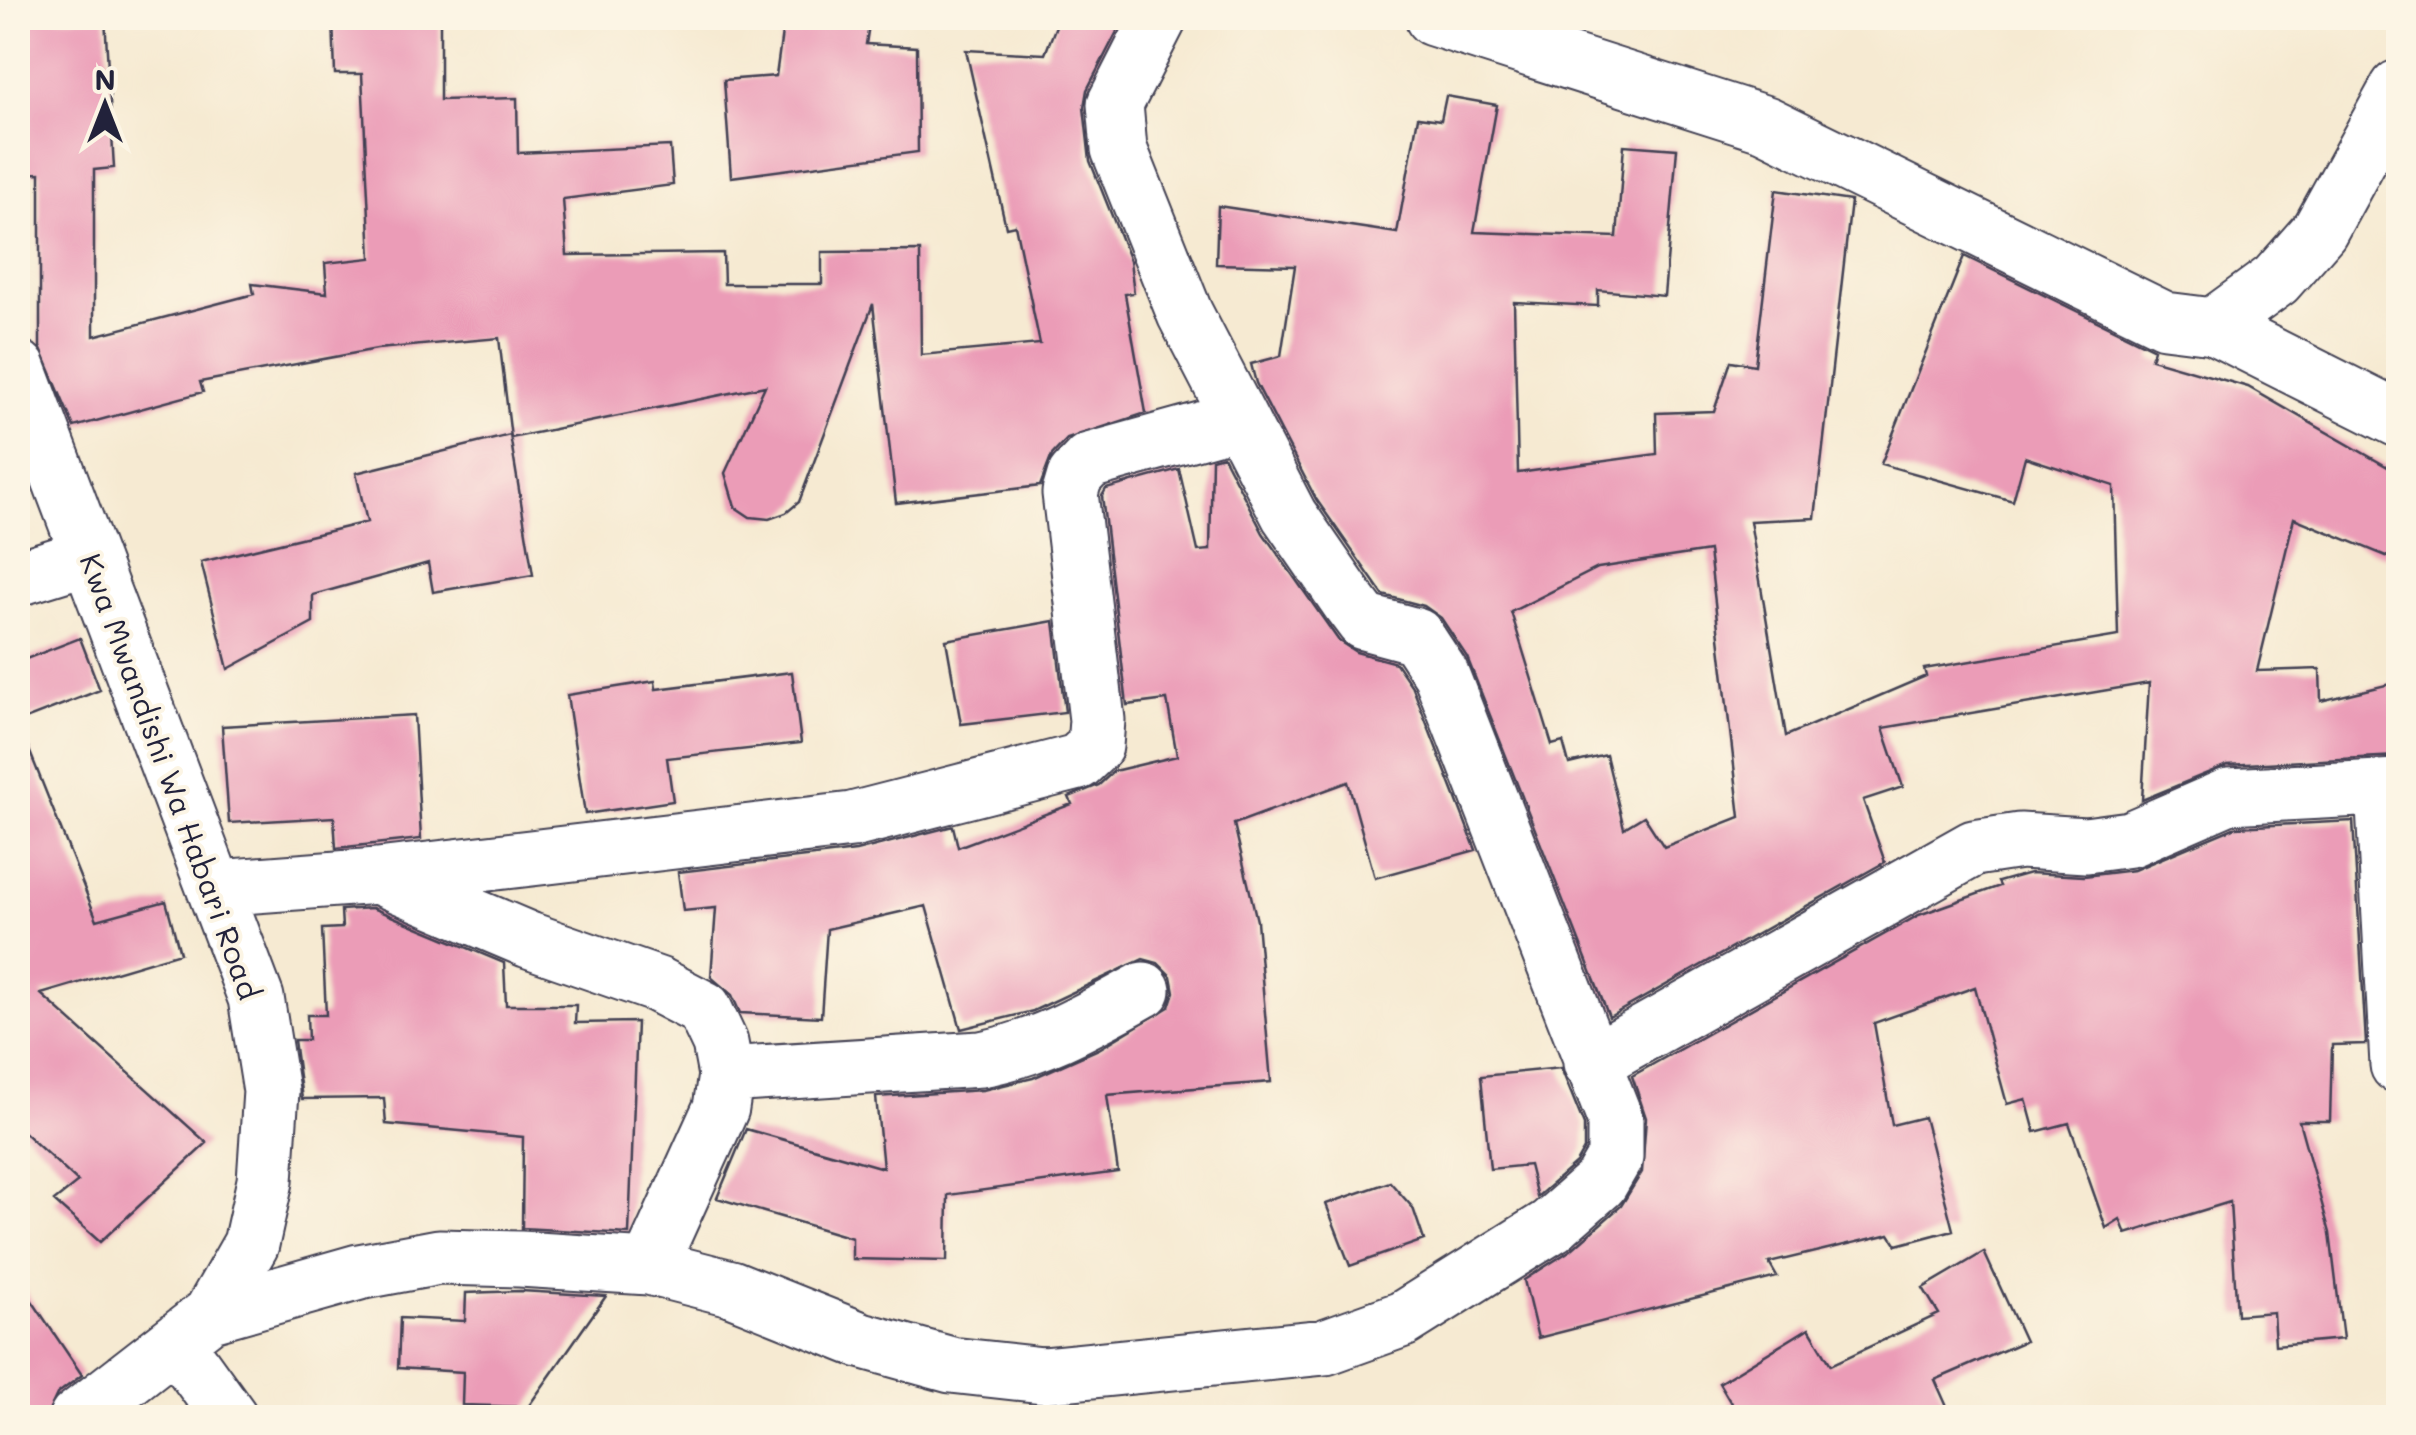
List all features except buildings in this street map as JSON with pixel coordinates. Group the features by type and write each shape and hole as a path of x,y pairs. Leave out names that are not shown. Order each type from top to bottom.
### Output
{"street":[{"path":"230,1418 194,1329 359,1272 438,1257 648,1267 731,1288 861,1340 969,1367 1043,1375 1324,1347 1403,1320 1550,1226 1600,1183 1615,1156 1615,1119 1441,674 1416,636 1364,622 1289,514 1185,314 1119,149 1114,104 1159,18"},
{"path":"1433,18 1766,124 2166,320 2212,326 2398,419"},
{"path":"2212,326 2276,280 2320,230 2398,88"},
{"name":"Kwa Mwandishi Wa Habari Road","path":"18,368 256,998 272,1091 265,1181 251,1244 194,1329 77,1418"},
{"path":"216,888 378,876 852,820 1078,762 1095,746 1098,720 1070,493 1075,476 1089,461 1237,420"},
{"path":"18,578 90,556"},
{"path":"1591,1063 1974,848 2020,842 2086,845 2130,839 2229,796 2391,787 2398,1065"},
{"path":"378,876 528,940 658,985 704,1009 720,1043 726,1075 722,1108 648,1267"},
{"path":"726,1075 981,1059 1017,1052 1041,1045 1144,990"}]}
